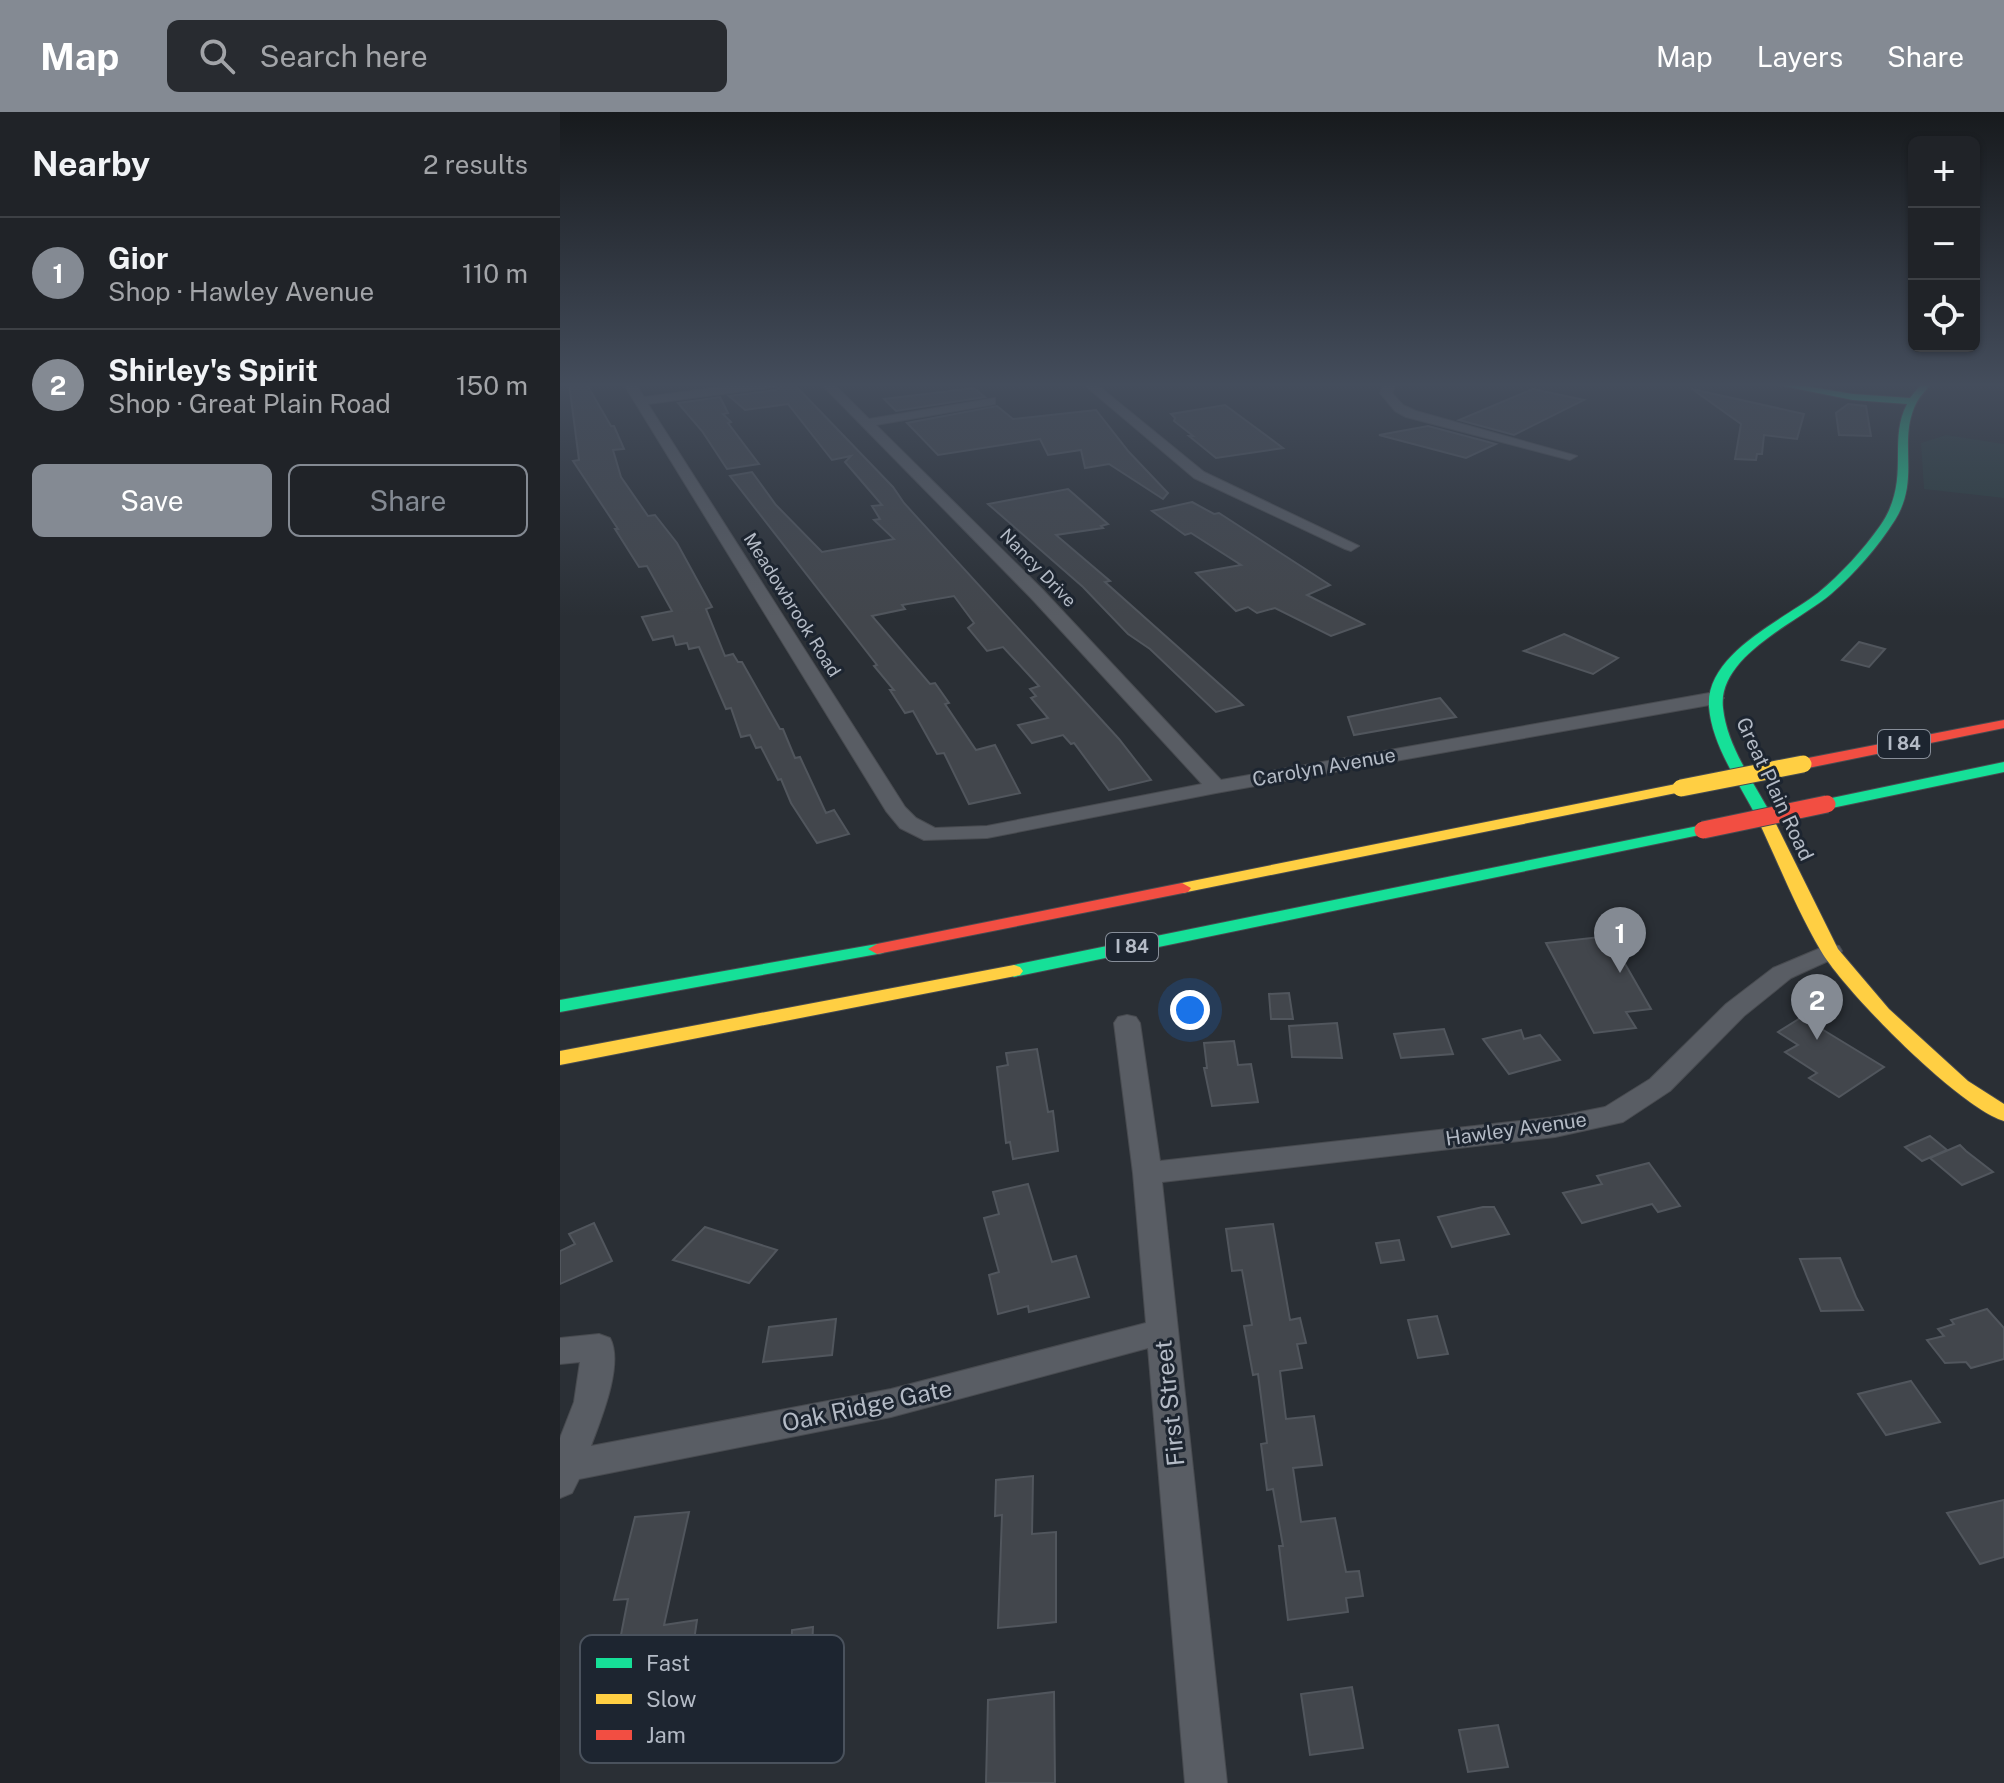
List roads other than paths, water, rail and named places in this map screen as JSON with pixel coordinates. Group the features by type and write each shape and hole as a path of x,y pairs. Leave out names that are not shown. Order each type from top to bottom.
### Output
{"main road":[{"path":"1715,698 1719,684 1733,664 1755,643 1821,596 1850,571 1897,507 1906,485 1905,461"},
{"name":"Great Plain Road","path":"1715,698 1718,720 1727,741 1830,951 1882,1013 1961,1086 2004,1114"},
{"name":"I 84","path":"560,1006 856,953 2004,724"},
{"name":"I 84","path":"560,1058 1016,971 2004,767"}],"street":[{"name":"Meadowbrook Road","path":"678,461 897,811 908,823 932,835"},
{"name":"Nancy Drive","path":"905,461 1037,594 1216,787"},
{"path":"1182,461 1199,475 1351,546"},
{"name":"Carolyn Avenue","path":"932,835 987,832 1216,787 1715,698"},
{"name":"Hawley Avenue","path":"1147,1173 1555,1127 1613,1115 1660,1085 1735,1010 1782,973 1830,951"},
{"name":"First Street","path":"1127,1023 1147,1173 1206,1783"},
{"name":"Oak Ridge Gate","path":"564,1474 891,1403 1163,1331"},
{"name":"Oak Ridge Gate","path":"560,1351 599,1347 591,1402 564,1474"}],"place":[{"name":"Gior","path":"1620,973"},
{"name":"Shirley's Spirit","path":"1817,1040"}]}
